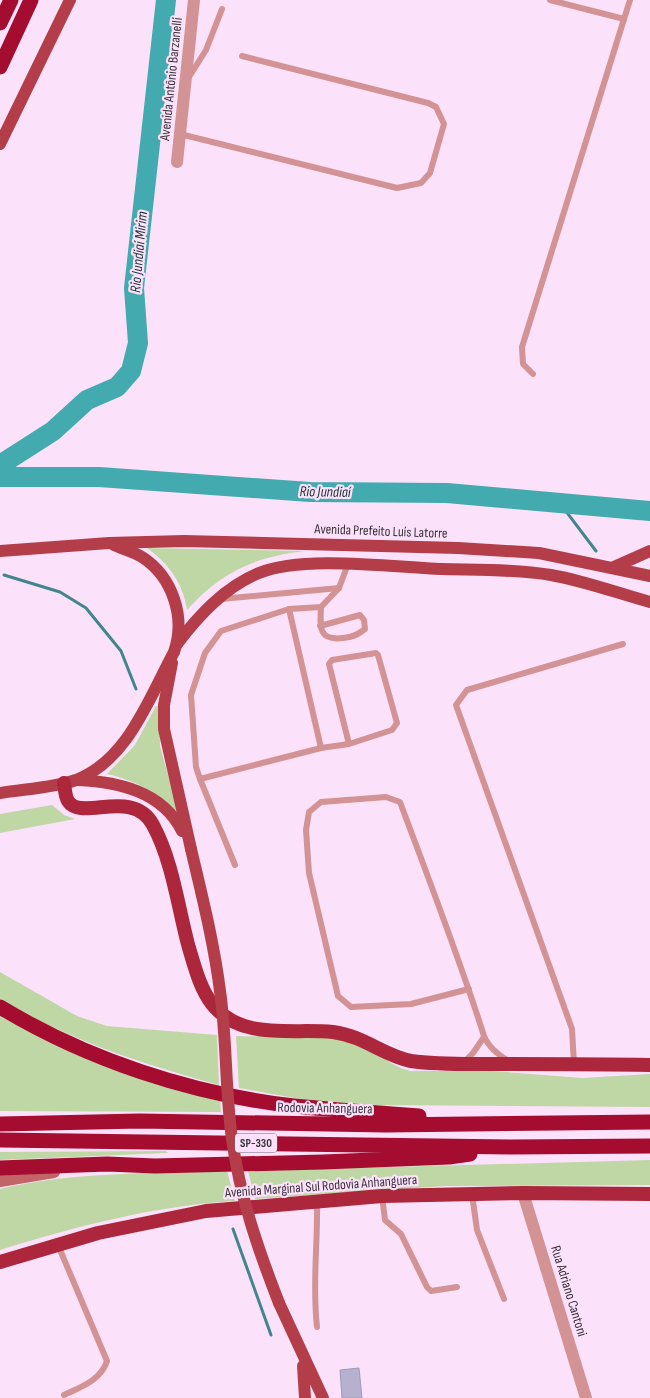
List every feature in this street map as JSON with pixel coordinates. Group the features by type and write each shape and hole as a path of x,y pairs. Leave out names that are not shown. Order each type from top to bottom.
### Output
{"highway":[{"path":"0,23 11,0"},
{"path":"0,67 31,0"},
{"path":"70,781 68,802 74,807 118,805 132,807 142,811 151,821 169,867 202,989 222,1016 243,1026 262,1031 332,1032 354,1036 411,1060 462,1064 650,1065"},
{"path":"0,1007 48,1033 90,1052 145,1072 220,1093 293,1105 507,1124"},
{"name":"Rodovia Anhanguera","path":"0,1124 140,1121 386,1125 650,1122"},
{"name":"SP-330","path":"0,1140 511,1147 650,1146"},
{"path":"0,1168 108,1164 155,1166 449,1157 511,1147"},
{"name":"Avenida Marginal Sul Rodovia Anhanguera","path":"0,1262 98,1233 206,1211 382,1196 523,1193 650,1194"}],"main road":[{"path":"0,144 70,0"},
{"name":"Avenida Prefeito Luís Latorre","path":"0,551 109,543 194,541 476,549 540,553 650,576"},
{"path":"109,543 142,557 167,581 177,608 175,648 164,705 164,729 208,923 221,993 229,1114 238,1176 255,1241 279,1303 323,1398"},
{"path":"614,567 650,551"},
{"path":"0,793 70,781 95,771 106,762 128,739 175,648 197,619 240,582 260,572 290,565 348,564 510,571 551,575 650,602"},
{"path":"70,781 122,786 150,797 172,816 191,849"},
{"path":"0,1181 108,1164"},
{"path":"304,1358 305,1398"}],"street":[{"name":"Avenida Antônio Barzanelli","path":"177,162 194,0"},
{"name":"Rua Adriano Cantoni","path":"523,1193 586,1398"}],"lane":[{"path":"550,0 624,19"},
{"path":"533,374 523,364 522,347 630,0"},
{"path":"185,82 206,50 222,9"},
{"path":"180,134 397,188 422,183 430,173 444,124 436,107 428,102 242,56"},
{"path":"320,626 360,615 364,620 365,629 355,637 331,640 325,636 320,626 321,607 339,588 348,564"},
{"path":"217,600 339,588"},
{"path":"235,866 196,767 191,695 205,653 221,631 289,609 321,607"},
{"path":"289,609 321,748"},
{"path":"574,1064 572,1029 456,705 467,690 623,644"},
{"path":"200,779 321,748 349,744 392,730 397,723 376,653 332,660 329,664 349,744"},
{"path":"469,989 411,1004 351,1007 338,996 309,873 306,830 309,812 321,802 386,797 400,802 469,989 484,1036 496,1055 514,1064"},
{"path":"462,1064 473,1053 484,1036"},
{"path":"472,1194 477,1230 504,1299"},
{"path":"382,1196 385,1220 401,1234 427,1287 431,1291 457,1287"},
{"path":"317,1201 318,1245 313,1296 317,1327"},
{"path":"58,1244 106,1361 104,1370 94,1380 64,1396"}],"green space":[{"path":"147,548 305,551 270,557 254,562 226,576 187,610 182,591 174,575"},
{"path":"156,706 159,706 160,746 179,815 146,788 107,774 135,745"},
{"path":"52,805 64,815 75,819 0,833 0,814"},
{"path":"0,972 77,1016 107,1026 217,1035 219,1085 107,1050 26,1014 0,999"},
{"path":"0,1016 51,1043 220,1100 221,1112 0,1111"},
{"path":"236,1036 297,1036 343,1040 370,1049 396,1066 411,1071 493,1071 582,1078 650,1074 650,1107 376,1105 311,1101 239,1088"},
{"path":"166,1151 168,1153 0,1160 0,1152"},
{"path":"650,1160 650,1185 446,1186 255,1199 248,1171"},
{"path":"227,1171 235,1201 175,1207 116,1218 0,1250 0,1189 28,1183 85,1176"}],"building":[{"path":"359,1368 362,1398 342,1398 340,1370"}],"waterway":[{"name":"Rio Jundiaí Mirim","path":"0,465 53,431 87,400 117,387 131,371 138,343 134,288 166,0"},
{"name":"Rio Jundiaí","path":"0,477 99,477 310,492 447,493 650,511"},
{"path":"559,502 596,551"},
{"path":"4,575 60,592 86,608 121,651 136,689"},
{"path":"233,1229 271,1335"}]}
